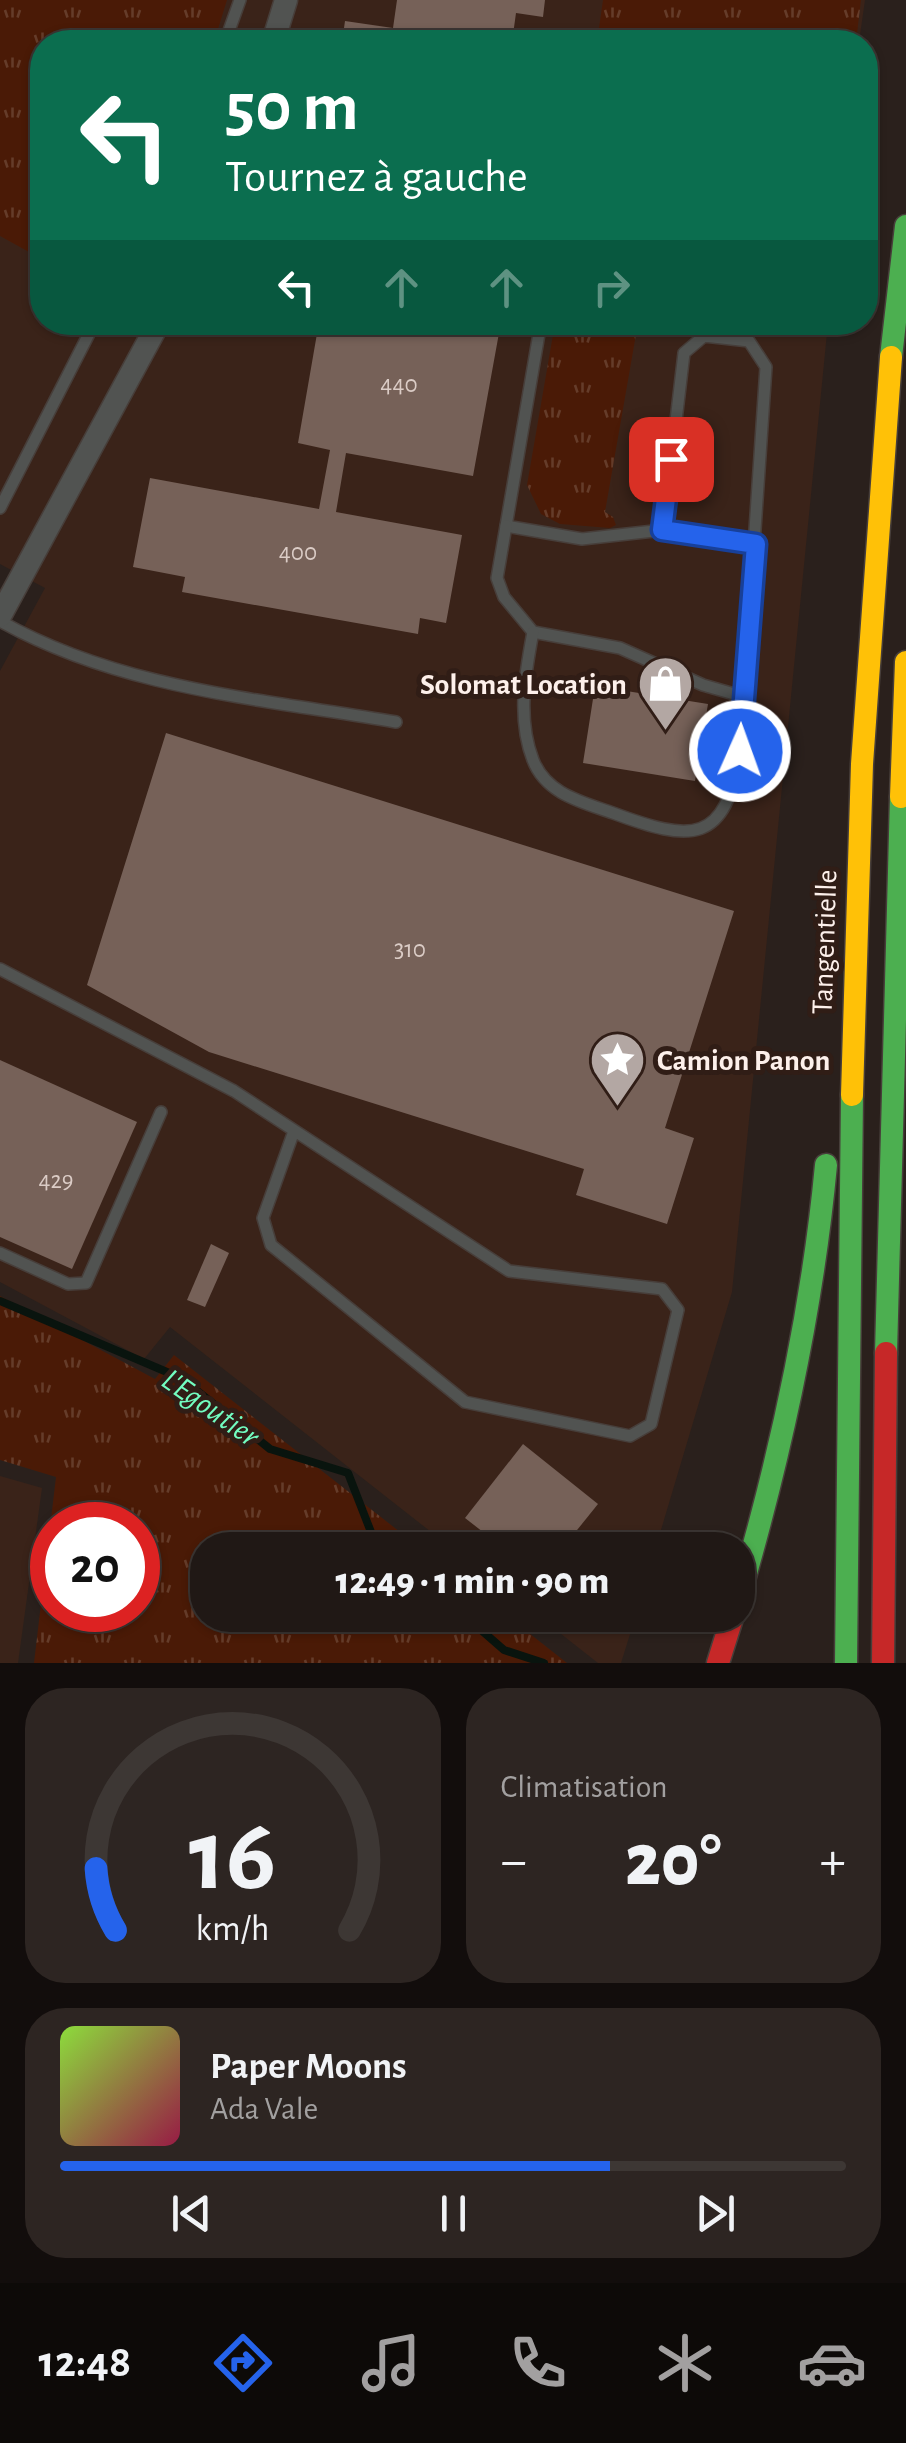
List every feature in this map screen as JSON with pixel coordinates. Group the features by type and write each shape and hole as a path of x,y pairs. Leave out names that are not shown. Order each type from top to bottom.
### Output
{"highway":[{"name":"Tangentielle","path":"846,1663 852,953 875,520 906,226"},
{"path":"883,1663 888,1188 906,662"},
{"path":"903,718 906,784"},
{"path":"755,1539 794,1396 822,1221 829,1079 852,953"},
{"path":"718,1663 728,1632"}],"street":[{"path":"277,30 286,0"},
{"path":"0,619 153,335"}],"lane":[{"path":"229,30 240,0"},
{"path":"0,508 88,335"},
{"path":"539,335 496,578 504,597 533,632 620,648 703,685 741,696"},
{"path":"533,632 524,679 525,721 534,761 546,781 561,794 666,832 688,834 724,810 734,788 756,544 766,367 749,341 704,336 684,353 662,530"},
{"path":"506,526 582,540 662,530 756,544"},
{"path":"0,619 42,645 132,677 396,722"},
{"path":"0,968 234,1091 509,1271 662,1289 678,1310 650,1424 630,1436 465,1402 271,1246 263,1218 294,1131"},
{"path":"0,1253 68,1284 86,1283 160,1112"}],"shaded area":[{"path":"0,0 865,0 861,30 30,30 30,335 827,335 732,1292 660,1532 431,1532 170,1327 144,1359 0,1282 0,671 45,588 0,564"},
{"path":"0,1476 42,1488 40,1502 30,1502 30,1576 18,1663 0,1663"},
{"path":"559,1632 631,1632 621,1663 598,1663"}],"green space":[{"path":"0,0 227,0 218,30 30,30 29,252 0,236"},
{"path":"603,0 861,0 857,30 599,30"},
{"path":"553,335 636,335 605,512 616,525 610,528 560,524 541,514 527,485"},
{"path":"0,1296 155,1379 174,1355 400,1532 190,1532 190,1632 528,1632 567,1663 34,1663 38,1632 160,1632 160,1502 53,1502 56,1477 0,1460"}],"building":[{"path":"397,0 545,0 543,17 516,13 514,30 344,30 345,21 393,28"},
{"path":"317,335 499,335 473,476 346,453 336,512 462,535 446,623 420,618 418,634 182,592 185,577 133,567 150,478 319,509 330,450 298,443"},
{"path":"595,686 708,704 695,781 583,763"},
{"path":"166,733 734,911 665,1128 694,1138 667,1224 576,1195 584,1169 209,1052 87,985"},
{"path":"0,1060 137,1122 72,1269 0,1237"},
{"path":"211,1244 229,1253 205,1307 187,1300"},
{"path":"523,1444 598,1504 575,1532 483,1532 465,1518"}],"waterway":[{"name":"L'Egoutier","path":"0,1301 181,1378 270,1449 348,1473 371,1532"},
{"name":"L'Egoutier","path":"483,1632 504,1650 544,1663"}],"traffic: fast":[{"path":"891,357 906,226"},
{"path":"886,1353 901,797"},
{"path":"846,1663 852,1095"},
{"path":"755,1540 793,1385 826,1165"}],"traffic: slow":[{"path":"852,1095 862,764 891,357"},
{"path":"901,797 906,662"}],"traffic: jam":[{"path":"883,1663 886,1353"},
{"path":"718,1663 728,1632"}],"place":[{"name":"Solomat Location","path":"666,733"},
{"name":"Camion Panon","path":"618,1109"}],"route":[{"path":"671,459 662,530 756,544 741,696 740,751"}]}
